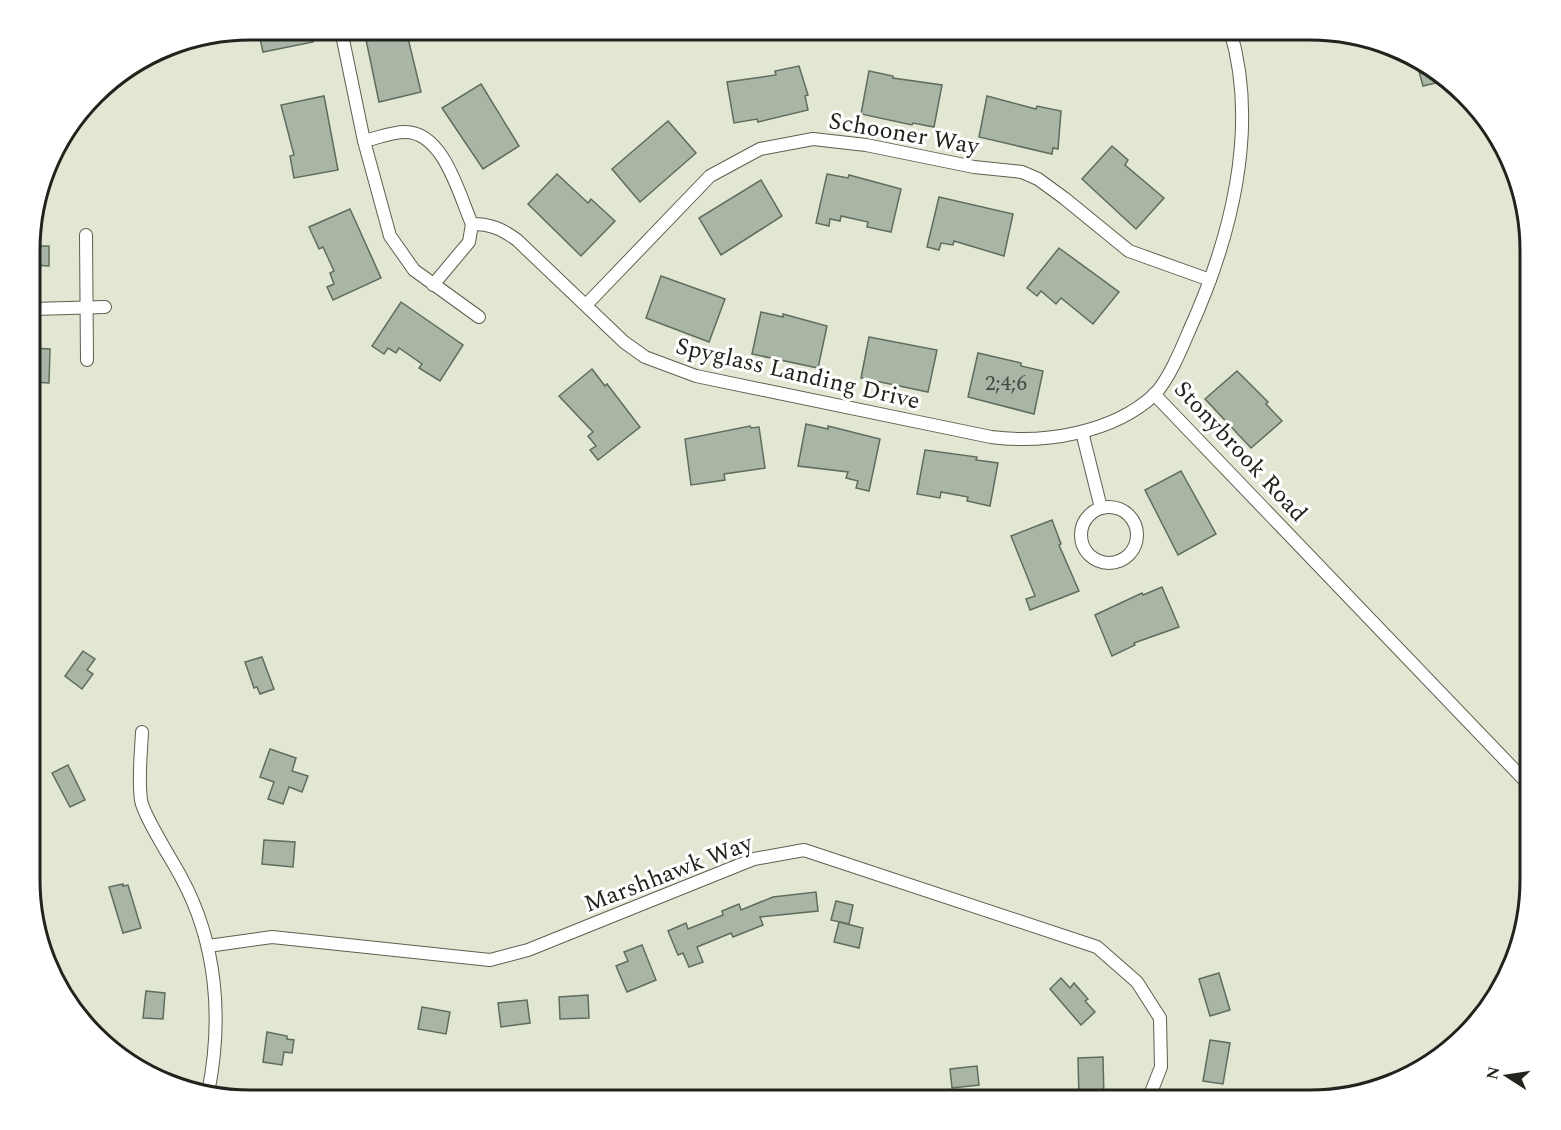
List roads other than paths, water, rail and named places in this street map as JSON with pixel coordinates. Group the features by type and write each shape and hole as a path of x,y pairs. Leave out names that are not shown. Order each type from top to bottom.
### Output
{"street":[{"path":"343,41 364,141 390,236 414,270 479,317"},
{"name":"Stonybrook Road","path":"1233,41 1241,110 1239,170 1227,226 1210,280 1179,355 1154,394 1520,776"},
{"path":"364,141 405,132 428,139 438,148 472,224 469,242 433,285"},
{"name":"Schooner Way","path":"586,305 710,176 760,149 813,139 866,146 974,167 1022,172 1038,179 1064,198 1129,251 1210,280"},
{"name":"Spyglass Landing Drive","path":"472,224 502,229 517,240 624,342 645,357 696,376 991,437 1040,440 1082,432 1126,413 1154,394"},
{"path":"86,235 87,360"},
{"path":"40,309 105,307"},
{"path":"1082,432 1101,508"},
{"path":"1115,507 1124,511 1136,526 1136,546 1130,554 1114,564 1097,562 1083,549 1081,541 1083,523 1088,515 1101,508 1115,507"},
{"path":"141,732 141,802 186,886 204,926 214,974 217,1026 209,1085"},
{"name":"Marshhawk Way","path":"208,946 272,937 490,960 528,950 754,859 804,850 1097,947 1137,982 1160,1018 1161,1067 1152,1090"}]}
